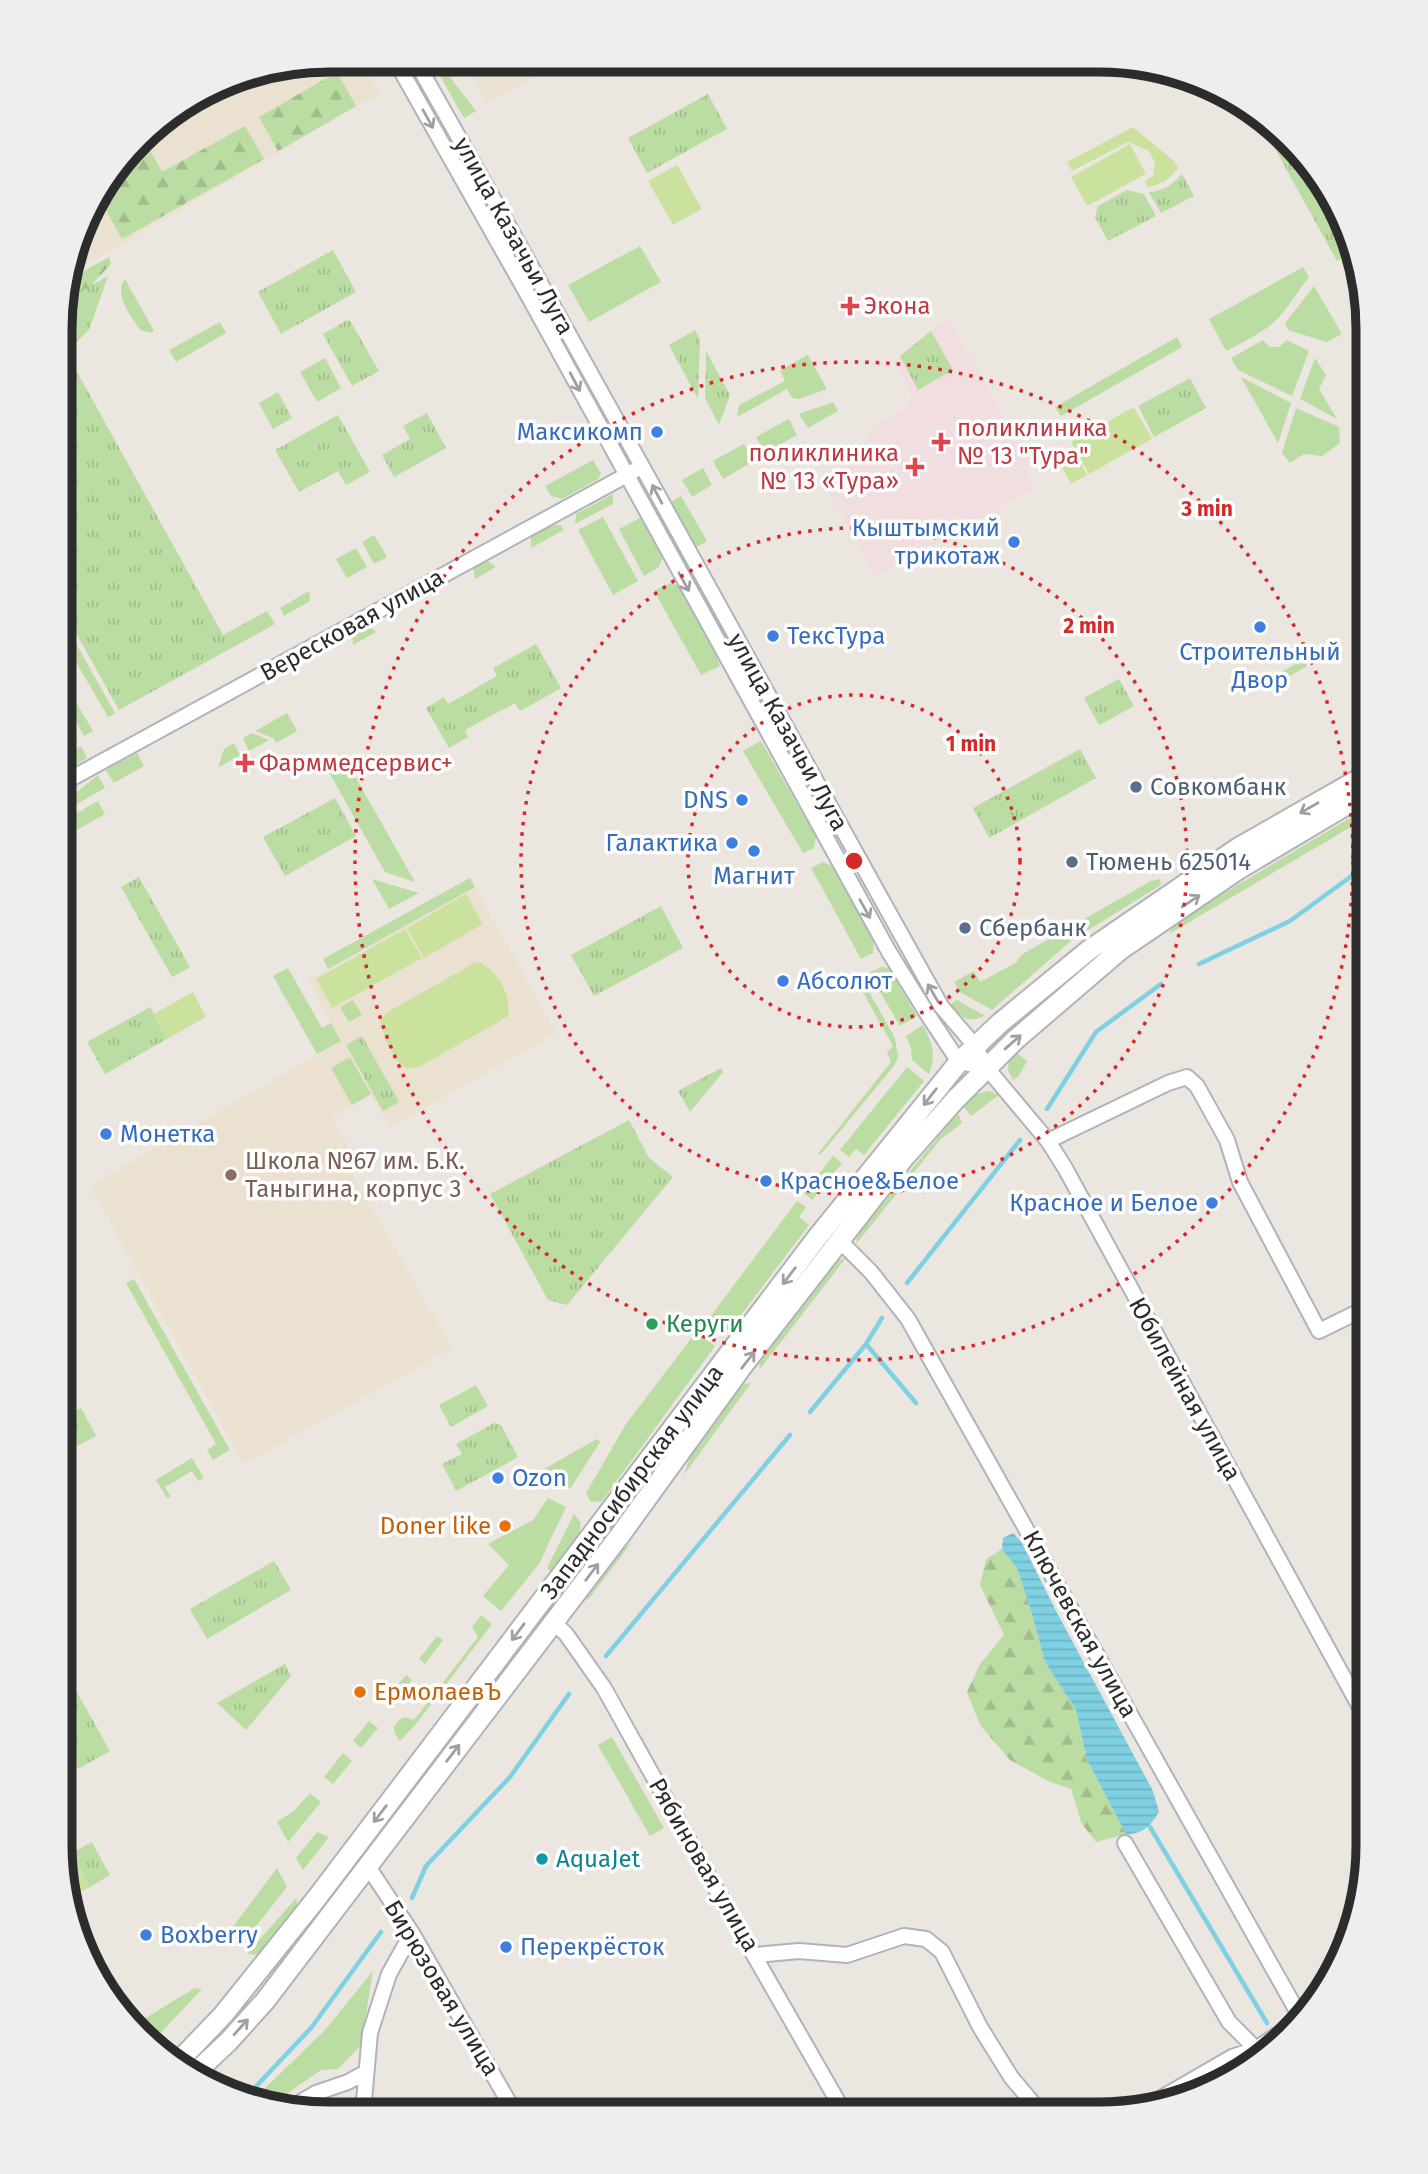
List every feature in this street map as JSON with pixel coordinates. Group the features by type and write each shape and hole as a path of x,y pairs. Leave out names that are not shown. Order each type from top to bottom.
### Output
{"main road":[{"name":"Западносибирская улица","path":"183,2057 223,2015 282,1941 808,1250 959,1062 999,1023 1089,950 1131,920 1238,848 1356,781"},
{"name":"Западносибирская улица","path":"200,2068 265,2001 553,1622 744,1364 903,1159 986,1067 1120,950 1239,869 1356,799"}],"street":[{"name":"улица Казачьи Луга","path":"402,72 529,297 883,940 959,1062"},
{"name":"улица Казачьи Луга","path":"422,72 936,997 975,1046 986,1067"},
{"name":"Вересковая улица","path":"72,778 642,466"},
{"path":"959,1062 986,1067"},
{"name":"Юбилейная улица","path":"986,1067 1048,1141 1065,1168 1356,1700"},
{"path":"1048,1141 1168,1083 1186,1077 1197,1086 1227,1140 1240,1182 1319,1331 1356,1313"},
{"name":"Ключевская улица","path":"840,1241 871,1272 908,1319 1298,2008"},
{"name":"Рябиновая улица","path":"553,1622 566,1633 604,1688 838,2102"},
{"path":"1125,1843 1229,2022 1254,2050"},
{"name":"Бирюзовая улица","path":"367,1865 412,1933 509,2102"},
{"path":"364,2102 370,2033 389,1974 412,1933"},
{"path":"755,1955 799,1951 847,1955 904,1936 926,1938 942,1952 980,2027 1011,2077 1032,2102"},
{"path":"1173,2091 1232,2057 1246,2056"},
{"path":"303,2101 366,2072"}],"shaded area":[{"path":"312,72 367,72 380,93 80,268 85,246 98,215 125,172 159,136 200,106 246,85"},
{"path":"470,72 543,72 487,103"},
{"name":"поликлиника № 13 \"Тура\"","path":"949,319 1030,464 1025,468 1035,488 876,576 822,479 854,461 876,424 908,407 912,396 894,363 935,327"},
{"name":"Школа №67 им. Б.К. Таныгина, корпус 3","path":"475,887 556,1033 390,1128 371,1095 332,1117 353,1155 347,1165 452,1348 244,1464 90,1186 341,1041 308,980"}],"green space":[{"path":"337,72 356,106 278,151 259,117"},
{"path":"410,72 415,72 463,157 459,159"},
{"path":"438,72 446,72 476,111 464,118"},
{"path":"708,94 727,129 647,173 628,138"},
{"path":"245,126 264,159 122,239 103,205 106,200 125,172 148,146 162,172"},
{"path":"1133,127 1174,161 1178,168 1168,178 1148,187 1145,181 1153,176 1155,163 1149,151 1128,142 1072,171 1067,162"},
{"path":"1267,134 1303,172 1322,200 1337,230 1346,256 1337,261"},
{"path":"1130,144 1146,174 1087,206 1071,177"},
{"path":"677,165 702,209 673,225 648,181"},
{"path":"470,169 616,433 612,436 466,171"},
{"path":"1182,174 1194,196 1161,213 1149,192 1167,187"},
{"path":"1127,190 1144,194 1156,216 1108,241 1095,217 1098,206"},
{"path":"640,246 661,282 589,322 568,285"},
{"path":"333,250 356,292 281,334 258,292"},
{"path":"109,257 111,264 94,282 89,297 73,302 78,274"},
{"path":"1303,267 1309,277 1279,317 1257,334 1226,351 1209,319"},
{"path":"108,276 89,330 72,346 72,312 74,295"},
{"path":"125,279 154,331 150,333 140,330 128,311 121,292"},
{"path":"1314,286 1342,334 1327,342 1288,330 1285,323"},
{"path":"349,319 379,371 352,386 323,334"},
{"path":"220,322 226,333 176,362 169,350"},
{"path":"695,330 700,339 698,399 669,345"},
{"path":"931,331 953,370 918,390 900,356"},
{"path":"1177,337 1182,347 1061,416 1055,407"},
{"path":"1263,340 1269,347 1279,347 1287,340 1309,351 1292,396 1238,370 1231,358"},
{"path":"706,351 730,395 719,425 705,398"},
{"path":"808,355 827,389 799,399 792,398 787,389 737,417 739,405 785,381 780,370"},
{"path":"325,358 341,388 317,402 300,372"},
{"path":"1315,358 1326,375 1319,389 1337,419 1300,399"},
{"path":"72,363 223,635 267,611 275,624 119,710 72,626"},
{"path":"1241,377 1291,403 1278,443"},
{"path":"1190,378 1206,408 1154,437 1138,406"},
{"path":"278,392 292,418 273,429 259,403"},
{"path":"833,402 838,411 808,428 799,414"},
{"path":"1134,407 1152,439 1089,474 1071,442"},
{"path":"1296,408 1339,427 1340,443 1322,456 1304,454 1290,463 1282,453"},
{"path":"427,413 446,448 394,477 382,455 410,439 403,426"},
{"path":"338,415 370,472 346,485 338,471 299,492 275,450"},
{"path":"789,419 797,435 765,453 756,437"},
{"path":"744,444 754,461 723,479 713,461"},
{"path":"1074,451 1087,475 1071,484 1058,460"},
{"path":"593,460 601,474 598,479 562,499 551,496 545,486"},
{"path":"703,468 712,485 692,497 682,480"},
{"path":"613,494 613,504 575,524 576,514"},
{"path":"681,496 707,541 698,546 688,543 667,504"},
{"path":"659,509 935,1005 932,1007 654,512"},
{"path":"603,517 638,581 613,595 578,530"},
{"path":"642,517 664,555 658,568 644,576 619,529"},
{"path":"552,525 560,525 564,530 531,548 531,536"},
{"path":"374,535 387,557 374,564 362,542"},
{"path":"356,548 367,567 347,578 336,559"},
{"path":"485,559 496,567 475,579 473,565"},
{"path":"670,583 681,586 705,628 720,666 701,675 654,591"},
{"path":"309,591 310,601 284,616 280,608"},
{"path":"367,624 376,632 353,645 352,633"},
{"path":"72,637 115,713 108,717 72,655"},
{"path":"536,644 561,688 520,711 515,703 465,730 468,737 449,748 426,708 444,697 448,704 497,676 493,668"},
{"path":"1308,657 1306,667 1264,690 1260,684"},
{"path":"1119,679 1134,706 1099,725 1084,698"},
{"path":"72,695 93,731 84,736 72,714"},
{"path":"287,713 297,731 276,743 273,738 255,731"},
{"path":"72,731 78,741 72,744"},
{"path":"252,733 269,740 249,751 243,738"},
{"path":"761,741 816,837 814,848 803,853 743,751"},
{"path":"234,743 240,755 218,768 224,749"},
{"path":"81,746 87,758 72,767 72,751"},
{"path":"1080,749 1096,778 989,838 973,808"},
{"path":"137,753 144,766 114,783 106,770"},
{"path":"343,755 415,882 385,872 325,765"},
{"path":"98,775 105,788 72,807 72,796"},
{"path":"335,798 356,836 285,876 263,837"},
{"path":"98,801 105,814 72,833 72,816"},
{"path":"1356,814 1356,824 1169,934 1176,922"},
{"path":"823,862 833,867 874,941 873,953 861,959 811,868"},
{"path":"139,877 190,967 172,977 121,887"},
{"path":"470,878 475,887 328,969 323,959"},
{"path":"372,879 419,893 389,909"},
{"path":"1160,879 1161,885 1072,940 992,1010 960,992 954,982 974,971 980,982 1017,962 1021,955 1151,881"},
{"path":"466,894 483,924 424,958 407,928"},
{"path":"661,906 683,948 594,996 571,955"},
{"path":"405,929 422,958 332,1008 316,979"},
{"path":"476,962 490,969 502,984 508,1001 507,1017 419,1067 402,1066 389,1048 380,1020 388,1012"},
{"path":"881,967 889,968 917,1016 900,1026 869,973"},
{"path":"288,968 322,1028 331,1023 341,1041 317,1054 273,976"},
{"path":"860,976 895,1038 898,1057 894,1066 821,1154 817,1155 891,1062 887,1052 893,1046 859,985 852,980"},
{"path":"193,992 206,1017 167,1039 154,1014"},
{"path":"353,1000 362,1015 349,1022 340,1007"},
{"path":"957,1000 985,1016 969,1019 962,1016 950,1005"},
{"path":"150,1007 167,1039 105,1074 87,1042"},
{"path":"923,1025 932,1049 933,1060 929,1074 912,1060 906,1036"},
{"path":"362,1036 399,1102 383,1111 346,1045"},
{"path":"1016,1052 1027,1061 1019,1076 1013,1080 1008,1070 1009,1059"},
{"path":"350,1057 371,1094 352,1105 331,1068"},
{"path":"907,1067 924,1081 864,1155 856,1149 849,1157 840,1150"},
{"path":"721,1068 723,1072 690,1112 678,1091"},
{"path":"989,1091 999,1095 971,1116 963,1106 974,1096"},
{"path":"958,1113 962,1123 941,1139 856,1244 857,1235"},
{"path":"629,1120 649,1158 673,1177 567,1305 548,1300 490,1194"},
{"path":"833,1156 842,1163 812,1200 804,1193"},
{"path":"797,1201 806,1207 799,1217 809,1225 729,1331 710,1317"},
{"path":"846,1258 760,1369 759,1363 837,1261"},
{"path":"134,1279 230,1450 213,1460 207,1450 216,1444 126,1283"},
{"path":"696,1332 715,1346 602,1501 591,1502 586,1493 626,1424"},
{"path":"751,1383 684,1475 692,1451 743,1384"},
{"path":"476,1385 488,1406 451,1427 439,1405"},
{"path":"81,1408 96,1436 72,1449 72,1413"},
{"path":"494,1423 501,1425 518,1457 456,1491 442,1464 462,1454 456,1444"},
{"path":"597,1439 600,1442 570,1489 544,1469"},
{"path":"192,1458 204,1478 198,1481 192,1471 165,1487 171,1497 167,1498 156,1480"},
{"path":"548,1498 566,1507 539,1564 501,1611 483,1596 509,1565 488,1544 533,1520"},
{"path":"574,1514 581,1523 579,1535 551,1571 547,1568"},
{"path":"632,1542 588,1600 584,1597 613,1558"},
{"path":"1002,1549 1017,1568 1045,1662 1076,1710 1087,1760 1126,1834 1096,1842 1082,1824 1071,1789 1048,1781 1010,1760 980,1725 967,1692 980,1664 1004,1635 980,1585 986,1559"},
{"path":"274,1561 291,1590 207,1639 190,1609"},
{"path":"481,1615 492,1624 400,1741 394,1727 405,1717 414,1720 478,1637 472,1627"},
{"path":"437,1636 443,1640 425,1664 419,1659"},
{"path":"285,1664 291,1676 246,1730 217,1703"},
{"path":"406,1675 412,1680 392,1704 386,1699"},
{"path":"72,1683 110,1751 78,1769 72,1758"},
{"path":"369,1721 378,1728 361,1748 353,1741"},
{"path":"612,1737 664,1828 650,1836 598,1745"},
{"path":"343,1753 352,1761 333,1784 324,1777"},
{"path":"310,1793 321,1802 288,1842 277,1822 294,1811"},
{"path":"317,1832 329,1837 303,1870 296,1858"},
{"path":"92,1842 110,1875 90,1887 72,1853"},
{"path":"72,1853 90,1887 77,1894"},
{"path":"277,1868 287,1887 242,1944 232,1928"},
{"path":"296,1898 298,1908 263,1955 247,1954"},
{"path":"373,1971 361,2045 338,2069 321,2070 281,2097 261,2093 325,2030"},
{"path":"195,1988 202,1989 157,2036 141,2021"}],"water":[{"path":"1013,1533 1021,1541 1153,1791 1159,1812 1142,1831 1126,1834 1087,1760 1076,1710 1045,1662 1017,1568 1002,1549 1003,1538"}],"waterway":[{"path":"1199,964 1290,921 1356,873"},
{"path":"1047,1109 1096,1032 1161,984"},
{"path":"907,1283 1020,1140"},
{"path":"810,1412 866,1344 882,1318"},
{"path":"866,1344 916,1403"},
{"path":"606,1656 790,1435"},
{"path":"412,1898 426,1866 510,1777 569,1694"},
{"path":"1150,1827 1267,2023"},
{"path":"252,2091 311,2028 381,1932"}],"place":[{"name":"Экона","path":"850,306"},
{"name":"Максикомп","path":"657,432"},
{"name":"поликлиника № 13 \"Тура\"","path":"941,442"},
{"name":"поликлиника № 13 «Тура»","path":"915,467"},
{"name":"Кыштымский трикотаж","path":"1014,542"},
{"name":"Строительный Двор","path":"1260,627"},
{"name":"ТексТура","path":"773,636"},
{"name":"Фарммедсервис+","path":"245,763"},
{"name":"Совкомбанк","path":"1136,787"},
{"name":"DNS","path":"742,800"},
{"name":"Галактика","path":"732,843"},
{"name":"Магнит","path":"754,851"},
{"name":"Тюмень 625014","path":"1072,862"},
{"name":"Сбербанк","path":"965,928"},
{"name":"Абсолют","path":"783,981"},
{"name":"Монетка","path":"106,1134"},
{"name":"Школа №67 им. Б.К. Таныгина, корпус 3","path":"231,1175"},
{"name":"Красное&Белое","path":"766,1181"},
{"name":"Красное и Белое","path":"1212,1203"},
{"name":"Керуги","path":"652,1324"},
{"name":"Ozon","path":"498,1478"},
{"name":"Doner like","path":"505,1526"},
{"name":"ЕрмолаевЪ","path":"360,1692"},
{"name":"AquaJet","path":"542,1859"},
{"name":"Boxberry","path":"146,1935"},
{"name":"Перекрёсток","path":"506,1947"}]}
